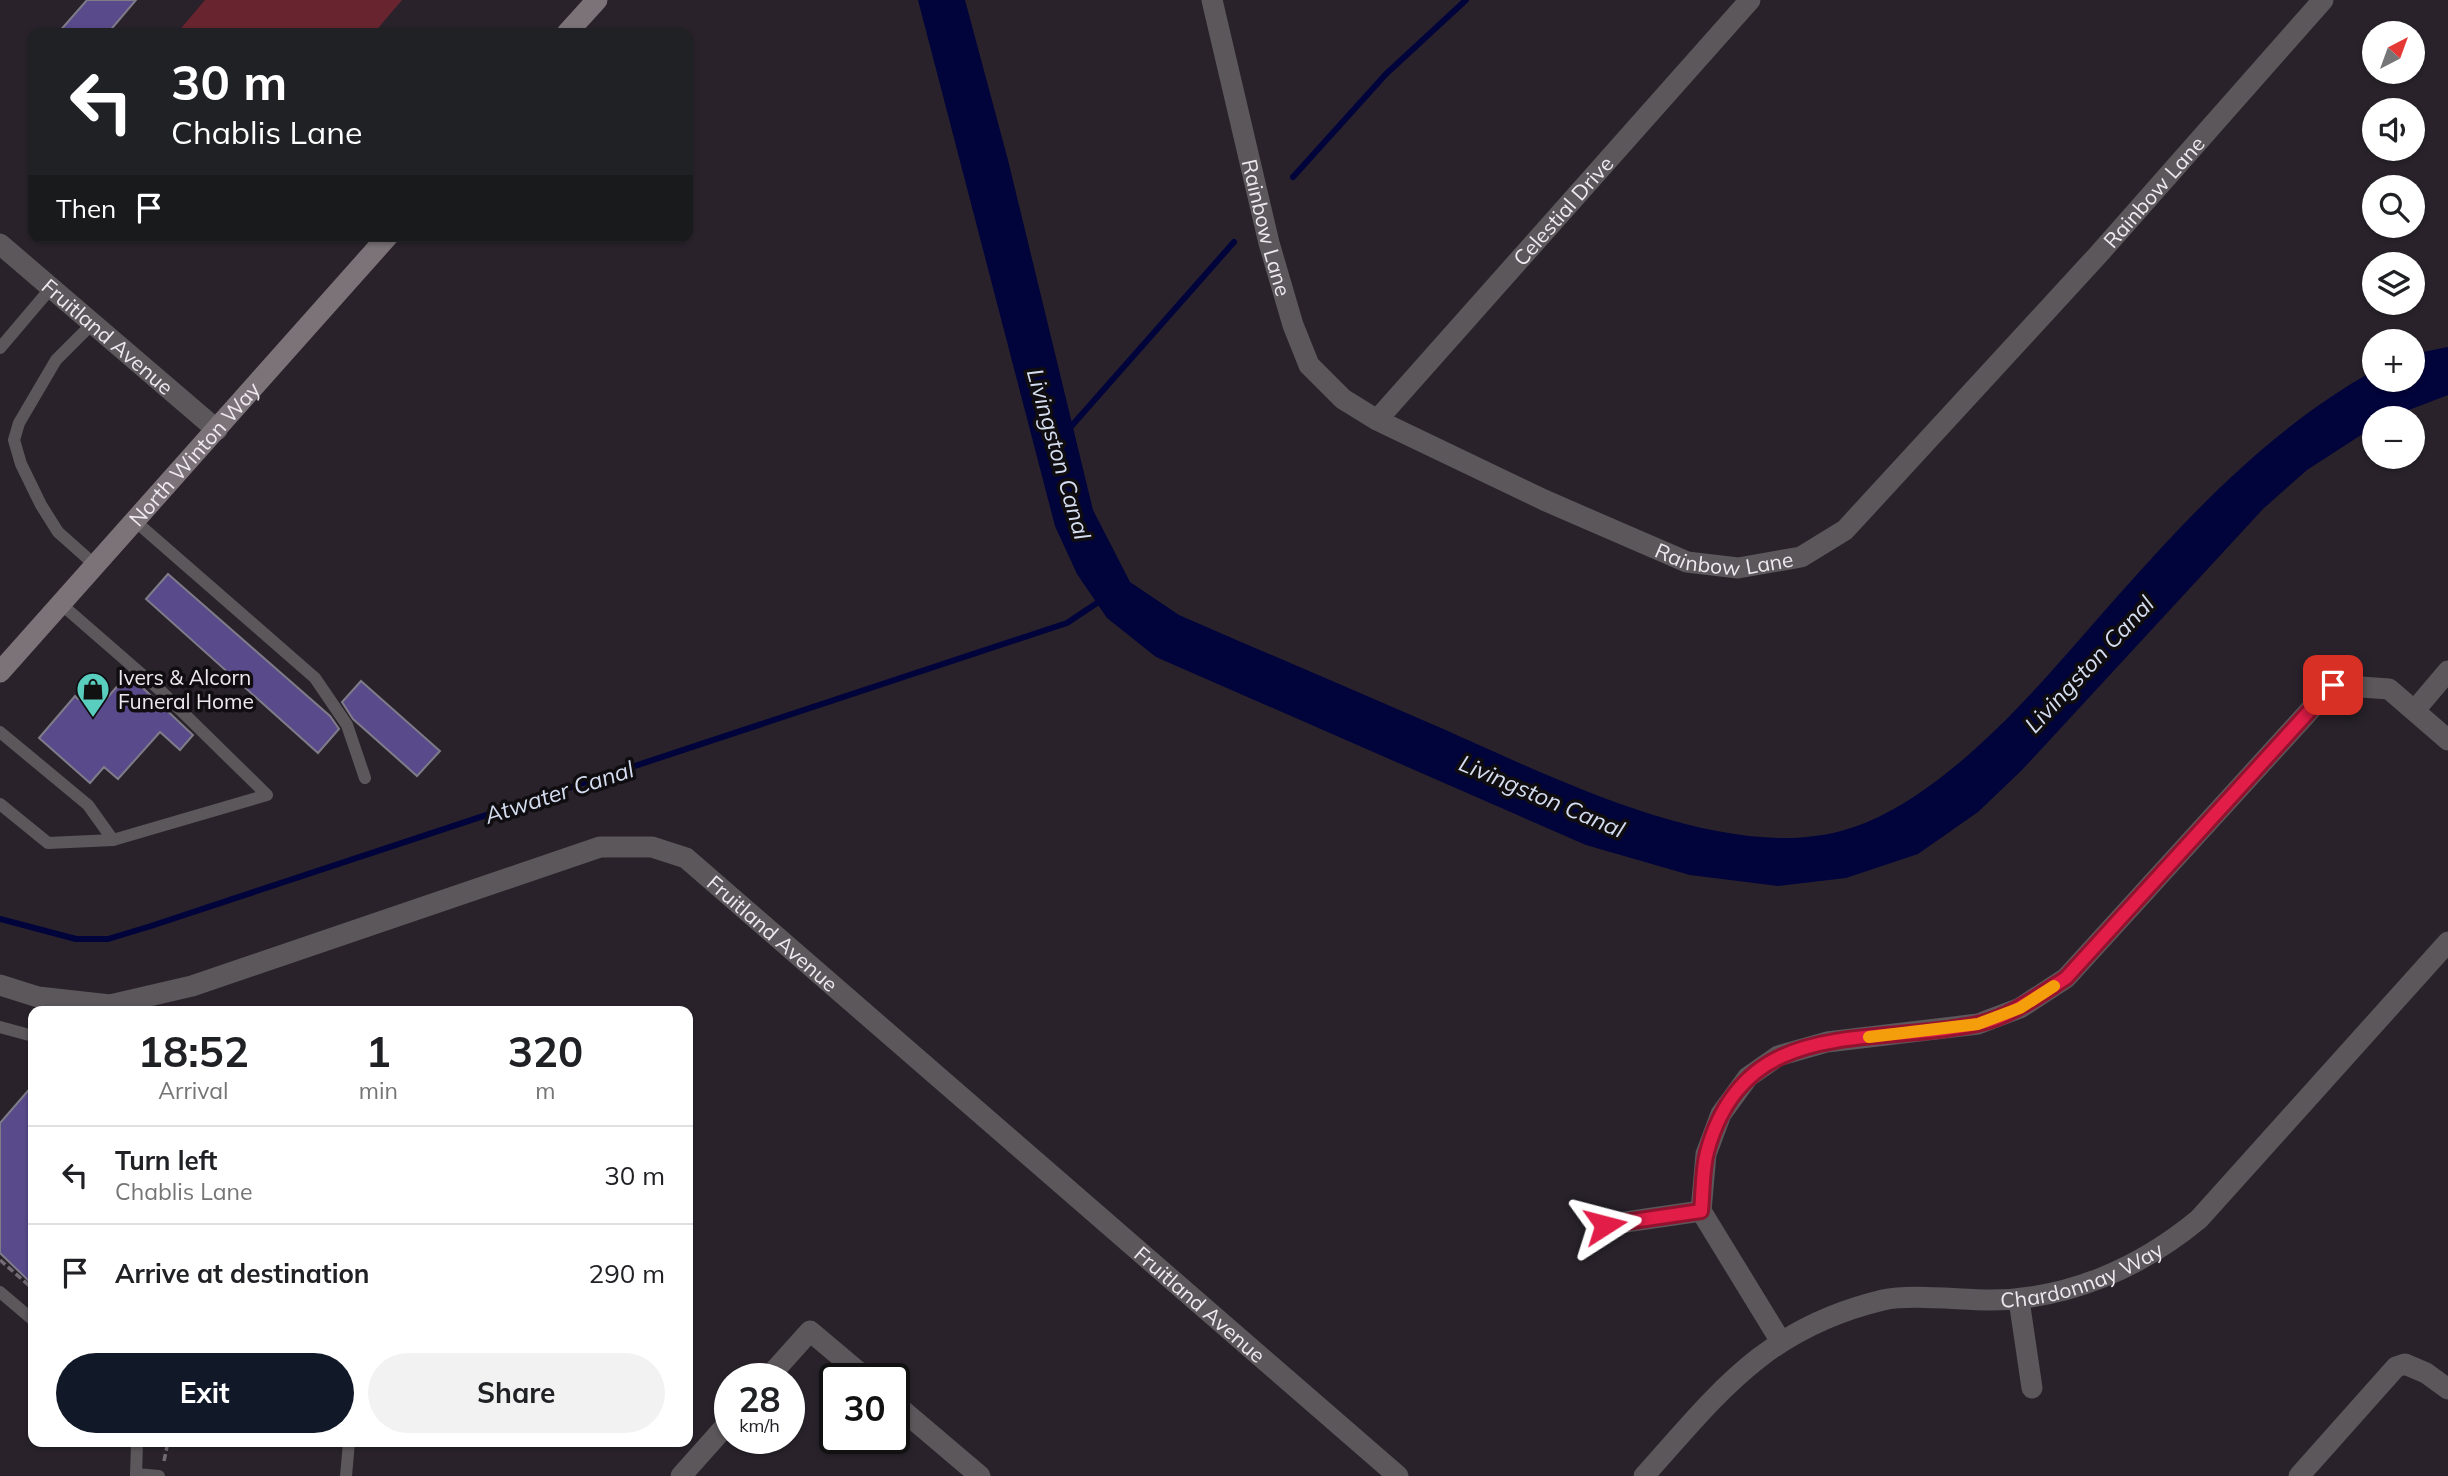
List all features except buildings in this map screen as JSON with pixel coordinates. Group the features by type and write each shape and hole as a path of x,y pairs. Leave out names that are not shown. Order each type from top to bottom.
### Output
{"main road":[{"path":"572,28 597,0"},
{"name":"North Winton Way","path":"0,672 383,242"}],"street":[{"name":"Rainbow Lane","path":"1212,0 1266,233 1293,326 1308,365 1343,399 1377,420 1544,500 1687,562 1738,568 1801,558 1845,530 2097,256 2323,0"},
{"name":"Celestial Drive","path":"1377,420 1750,0"},
{"name":"Fruitland Avenue","path":"0,244 217,430"},
{"path":"2415,710 2448,671"},
{"path":"1780,1340 1701,1211 1710,1144 1721,1114 1748,1077 1778,1056 1828,1042 1978,1024 2020,1008 2066,978 2333,685 2389,689 2448,740"},
{"name":"Fruitland Avenue","path":"0,985 38,998 110,1004 192,986 600,847 652,847 686,858 1374,1468 1398,1476"},
{"name":"Chardonnay Way","path":"1644,1476 1730,1379 1780,1340 1829,1317 1886,1299 2019,1300 2096,1282 2178,1236 2199,1219 2448,942"},
{"path":"1605,1225 1701,1211"},
{"path":"2019,1300 2032,1388"},
{"path":"781,1363 810,1331 848,1363"},
{"path":"2299,1476 2396,1367 2405,1364 2426,1373 2448,1389"},
{"path":"910,1417 980,1476"},
{"path":"681,1476 714,1439"}],"lane":[{"path":"0,348 51,288"},
{"path":"93,323 56,360 19,423 14,440 41,505 58,532 95,565"},
{"path":"135,521 315,678 347,725 365,778"},
{"path":"0,804 48,843 113,840 267,795 161,691 61,604"},
{"path":"0,732 88,805 113,840"},
{"path":"0,1027 28,1035"},
{"path":"0,1292 28,1317"},
{"path":"137,1447 136,1475 159,1476"},
{"path":"346,1476 349,1447"}],"path":[{"path":"0,1260 28,1285"}],"shaded area":[{"path":"205,0 402,0 378,28 181,28"}],"water":[{"name":"Livingston Canal","path":"918,0 965,0 1008,160 1093,510 1130,582 1179,615 1579,788 1687,825 1741,835 1793,838 1841,831 1870,821 1899,806 1927,788 1981,744 2049,674 2161,548 2240,469 2282,433 2327,399 2362,378 2362,392 2425,392 2425,352 2448,347 2448,395 2419,406 2362,406 2362,434 2307,470 2263,509 2022,770 1978,812 1918,854 1846,878 1778,886 1690,875 1586,845 1156,657 1107,618 1077,574 1055,526"}],"waterway":[{"path":"1293,177 1386,74 1466,0"},
{"name":"Livingston Canal","path":"1068,430 1234,242"},
{"name":"Atwater Canal","path":"0,919 76,939 108,939 1067,623 1103,599"}],"slow traffic":[{"path":"1869,1037 1978,1024 2020,1008 2054,986"}],"place":[{"name":"Ivers & Alcorn Funeral Home","path":"93,719"}],"route":[{"path":"1605,1225 1701,1211 1706,1154 1721,1114 1748,1077 1778,1056 1828,1042 1978,1024 2020,1008 2066,978 2333,685"}]}
